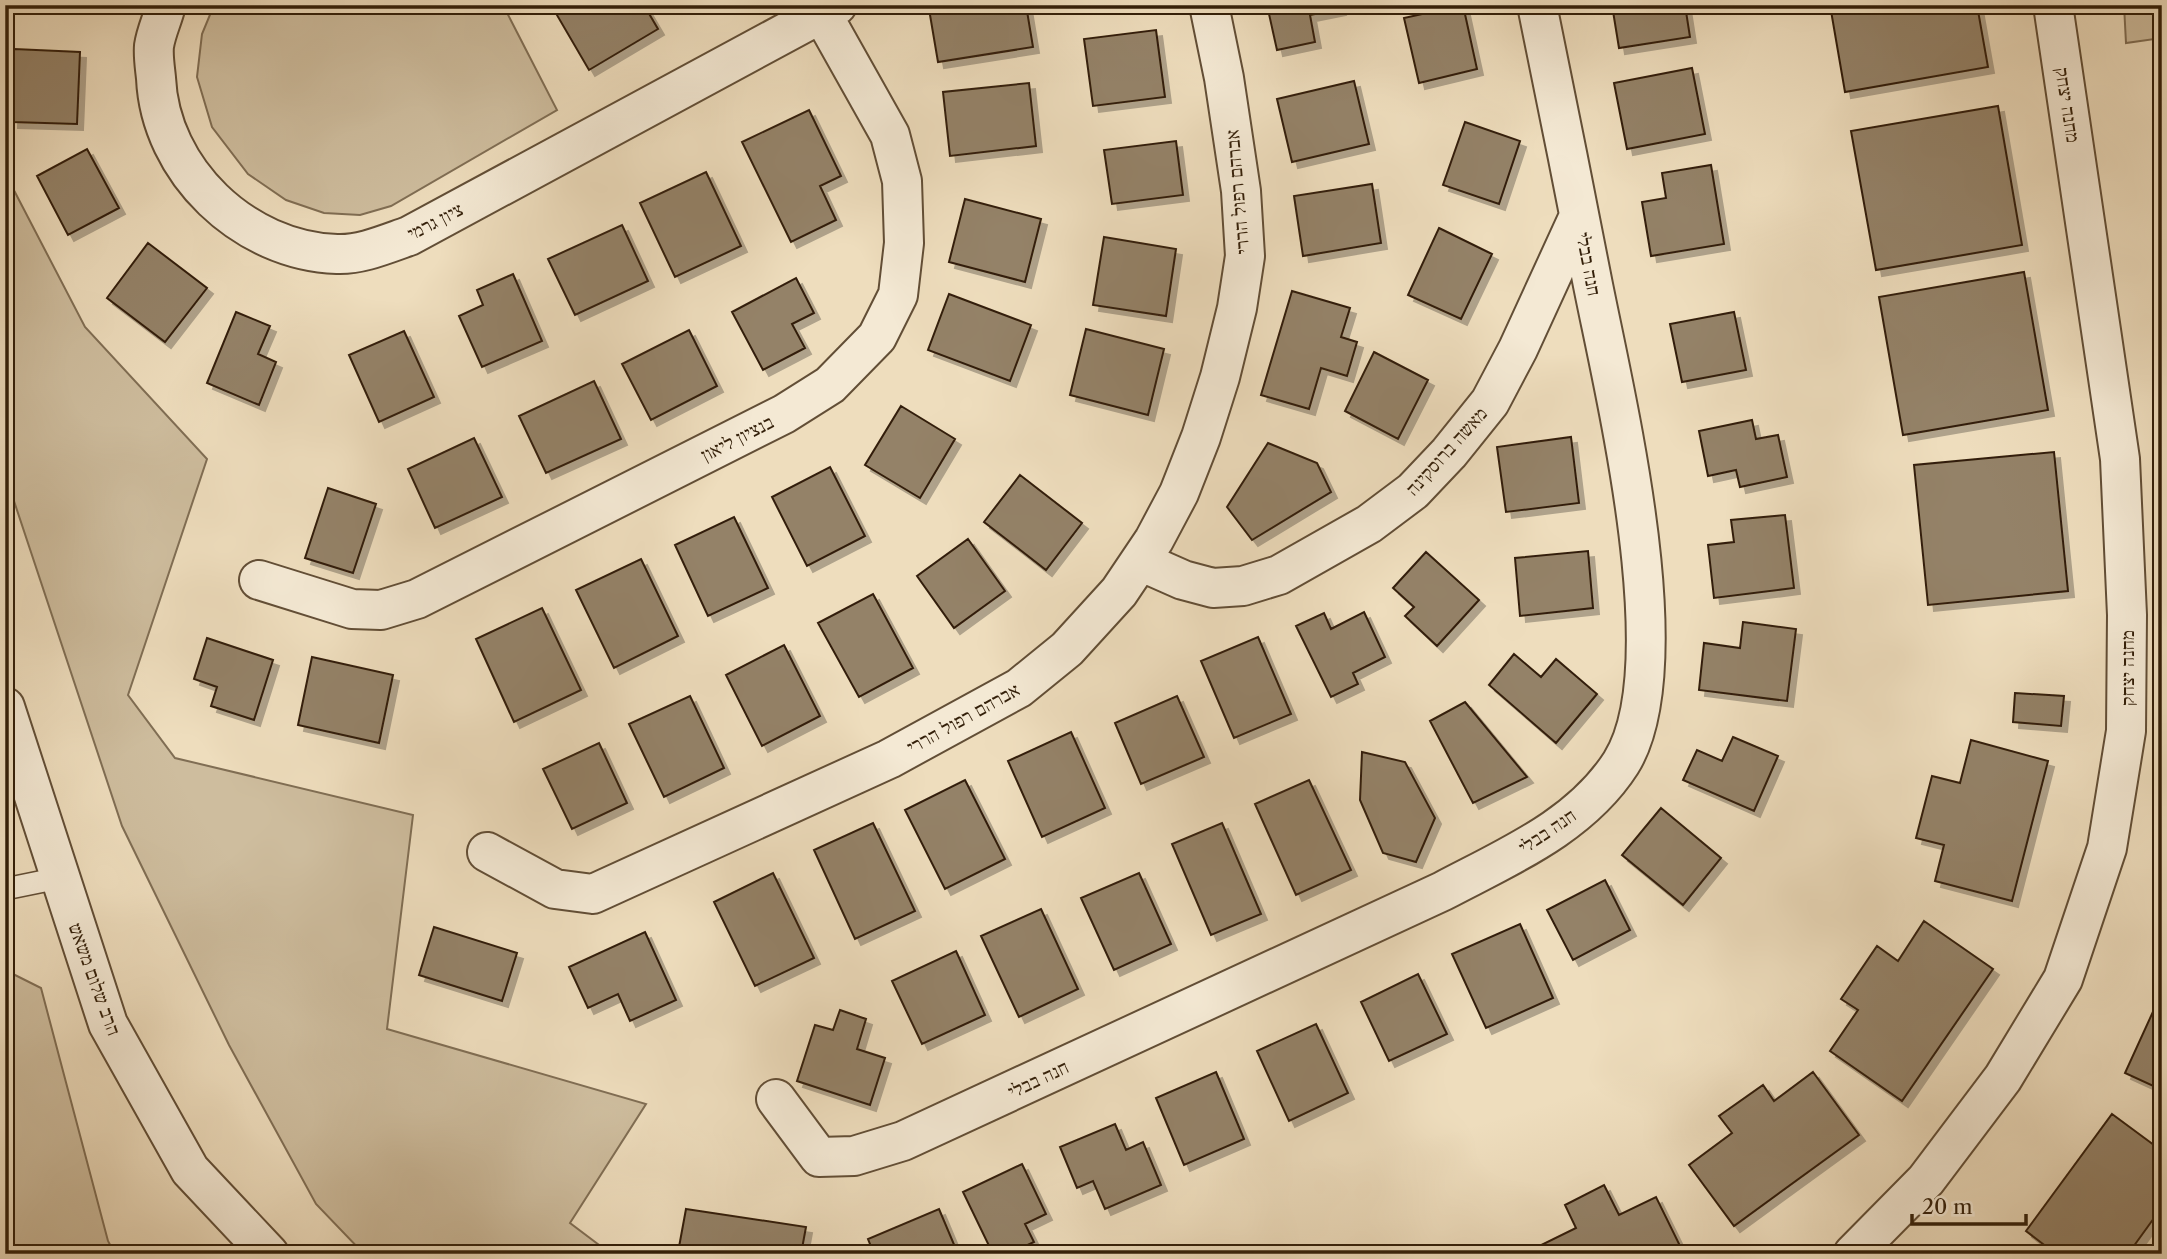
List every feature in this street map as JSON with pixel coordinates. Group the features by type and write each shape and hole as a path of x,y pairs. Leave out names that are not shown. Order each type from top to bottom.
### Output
{"street":[{"name":"ציון גרמי","path":"166,5 154,47 156,91 166,131 208,197 236,221 263,237 307,250 338,255 365,251 409,236 829,10"},
{"name":"אברהם רפול הררי","path":"487,852 555,889 593,894 889,759 1020,688 1067,649 1119,592 1154,540 1179,493 1201,436 1220,377 1237,308 1245,257 1241,191 1224,78 1209,5"},
{"name":"חנה בבלי","path":"776,1099 819,1157 853,1156 903,1141 1443,891 1570,819 1598,792 1622,762 1637,723 1645,680 1642,570 1625,451 1537,5"},
{"name":"מחנה יצחק","path":"1853,1254 1926,1180 2003,1078 2063,979 2107,848 2126,731 2127,615 2120,458 2053,5"},
{"name":"בנציון ליאון","path":"259,580 352,609 381,610 417,599 784,414 830,385 877,337 898,295 904,243 902,181 890,135 829,10"},
{"name":"מאשה ברוסקינה","path":"1140,561 1183,580 1213,588 1243,586 1279,575 1369,524 1413,491 1449,453 1490,402 1518,349 1579,216"},
{"name":"הרב שלום משאש","path":"5,707 108,1024 190,1170 269,1254"}],"lane":[{"path":"5,889 59,878"}],"shaded area":[{"path":"214,5 503,5 557,110 391,206 360,215 324,213 286,200 248,174 212,127 197,77 202,34"},
{"path":"2124,5 2162,5 2162,38 2126,43"},
{"path":"5,173 85,327 207,459 128,695 175,758 413,815 387,1029 646,1104 570,1223 611,1254 364,1254 316,1204 229,1045 122,826 5,474"},
{"path":"5,970 41,988 108,1241 115,1254 5,1254"}],"building":[{"path":"563,5 644,5 658,29 589,70 554,10"},
{"path":"955,5 1026,5 1033,47 938,62 929,9"},
{"path":"1267,5 1339,5 1340,9 1310,15 1315,42 1277,50"},
{"path":"1463,5 1477,69 1419,83 1404,18"},
{"path":"1612,5 1685,5 1690,37 1619,48"},
{"path":"1830,5 1977,5 1988,67 1845,92"},
{"path":"1156,30 1165,97 1093,106 1084,39"},
{"path":"14,49 80,52 77,124 12,122"},
{"path":"1692,68 1705,134 1627,149 1614,83"},
{"path":"1354,81 1369,144 1292,162 1277,99"},
{"path":"1029,83 1036,146 950,156 943,92"},
{"path":"1998,106 2022,245 1876,270 1851,131"},
{"path":"809,110 841,176 820,186 836,220 791,242 742,142"},
{"path":"1465,122 1520,141 1499,204 1443,185"},
{"path":"1176,141 1183,195 1112,204 1104,150"},
{"path":"87,149 119,208 68,235 37,176"},
{"path":"1711,165 1724,244 1651,256 1642,202 1666,198 1662,173"},
{"path":"706,172 741,246 675,277 640,203"},
{"path":"1372,184 1381,243 1303,256 1294,196"},
{"path":"965,199 1041,219 1025,282 949,262"},
{"path":"622,225 648,281 575,315 548,259"},
{"path":"1439,228 1492,254 1461,319 1408,295"},
{"path":"1104,237 1176,249 1166,316 1093,305"},
{"path":"148,243 207,288 165,342 107,298"},
{"path":"2024,272 2048,410 1903,435 1879,297"},
{"path":"513,274 542,341 482,367 459,316 483,305 477,290"},
{"path":"796,278 814,313 792,324 805,348 763,370 732,312"},
{"path":"1292,291 1350,308 1341,337 1357,342 1347,376 1321,368 1309,409 1261,395"},
{"path":"949,294 1031,325 1010,381 928,350"},
{"path":"236,312 270,326 258,354 276,362 259,405 207,383"},
{"path":"1734,312 1746,370 1682,382 1670,324"},
{"path":"1086,329 1164,349 1148,415 1070,395"},
{"path":"689,330 717,386 651,420 622,364"},
{"path":"404,331 434,397 379,422 349,355"},
{"path":"1374,352 1428,380 1398,439 1345,411"},
{"path":"594,381 621,439 546,473 519,416"},
{"path":"901,406 955,439 920,498 865,465"},
{"path":"1752,420 1756,439 1778,435 1787,477 1740,487 1736,470 1708,476 1699,431"},
{"path":"1571,437 1579,503 1506,512 1497,447"},
{"path":"474,438 502,497 435,528 408,469"},
{"path":"1268,443 1317,463 1331,492 1252,540 1227,507"},
{"path":"2054,452 2068,591 1928,605 1914,465"},
{"path":"830,467 865,536 807,566 772,497"},
{"path":"1020,475 1082,523 1046,570 984,522"},
{"path":"328,488 376,504 353,573 305,558"},
{"path":"1785,515 1794,588 1714,598 1708,545 1734,542 1731,520"},
{"path":"734,517 768,588 708,616 675,545"},
{"path":"968,539 1005,591 954,628 917,576"},
{"path":"1588,551 1593,608 1520,616 1515,558"},
{"path":"1426,552 1479,600 1437,646 1405,616 1414,607 1393,588"},
{"path":"641,559 678,636 614,668 576,590"},
{"path":"873,594 913,668 859,697 818,623"},
{"path":"542,608 581,690 514,722 476,639"},
{"path":"1364,612 1385,657 1353,673 1358,684 1331,697 1296,626 1324,613 1331,629"},
{"path":"1743,622 1796,629 1787,701 1699,690 1704,643 1740,648"},
{"path":"1258,637 1291,714 1234,738 1201,661"},
{"path":"207,638 273,660 254,720 211,706 217,687 194,679"},
{"path":"784,645 820,716 762,746 726,675"},
{"path":"1514,654 1541,677 1556,659 1597,694 1556,743 1489,685"},
{"path":"312,657 393,675 379,743 298,725"},
{"path":"2015,693 2064,696 2061,726 2013,722"},
{"path":"690,696 724,768 664,797 629,724"},
{"path":"1177,696 1204,757 1141,784 1115,723"},
{"path":"1465,702 1527,777 1473,803 1430,721"},
{"path":"1071,732 1105,808 1042,837 1008,761"},
{"path":"1733,737 1778,756 1754,811 1683,780 1697,750 1722,761"},
{"path":"1971,740 2048,761 2012,901 1935,881 1944,845 1916,838 1932,776 1960,783"},
{"path":"599,743 627,803 572,829 543,769"},
{"path":"1362,752 1405,762 1435,818 1416,862 1383,853 1360,800"},
{"path":"965,780 1005,859 945,889 905,810"},
{"path":"1309,780 1351,870 1296,895 1255,804"},
{"path":"1661,808 1721,858 1683,905 1622,855"},
{"path":"873,823 915,911 855,939 814,850"},
{"path":"1222,823 1261,914 1211,935 1172,844"},
{"path":"773,873 814,958 755,986 714,902"},
{"path":"1139,873 1171,944 1114,970 1081,898"},
{"path":"1605,880 1630,930 1573,960 1547,910"},
{"path":"1041,909 1078,989 1019,1017 981,936"},
{"path":"1924,921 1993,969 1902,1101 1830,1051 1858,1010 1841,999 1877,946 1898,961"},
{"path":"1520,924 1553,998 1486,1028 1452,954"},
{"path":"434,927 517,953 502,1001 419,975"},
{"path":"645,932 676,1000 630,1021 618,994 588,1008 569,967"},
{"path":"956,951 985,1015 922,1044 892,981"},
{"path":"1418,974 1447,1034 1389,1061 1361,1002"},
{"path":"2162,992 2162,1090 2125,1073"},
{"path":"840,1010 866,1019 857,1049 885,1058 870,1105 797,1081 815,1025 833,1030"},
{"path":"1316,1024 1348,1093 1289,1121 1257,1051"},
{"path":"1216,1072 1244,1139 1184,1165 1156,1098"},
{"path":"1813,1072 1859,1135 1734,1226 1689,1165 1732,1133 1719,1116 1763,1085 1774,1101"},
{"path":"2112,1114 2162,1151 2162,1207 2128,1254 2116,1254 2105,1246 2099,1254 2056,1254 2026,1231"},
{"path":"1115,1124 1126,1150 1143,1142 1161,1185 1105,1209 1093,1181 1077,1188 1060,1147"},
{"path":"1022,1164 1046,1214 1025,1224 1034,1242 1008,1254 993,1254 963,1192"},
{"path":"1604,1185 1619,1215 1656,1197 1684,1254 1530,1254 1529,1251 1576,1228 1565,1205"},
{"path":"686,1209 806,1227 801,1254 695,1254 679,1247"},
{"path":"939,1209 958,1254 874,1254 868,1239"}]}
